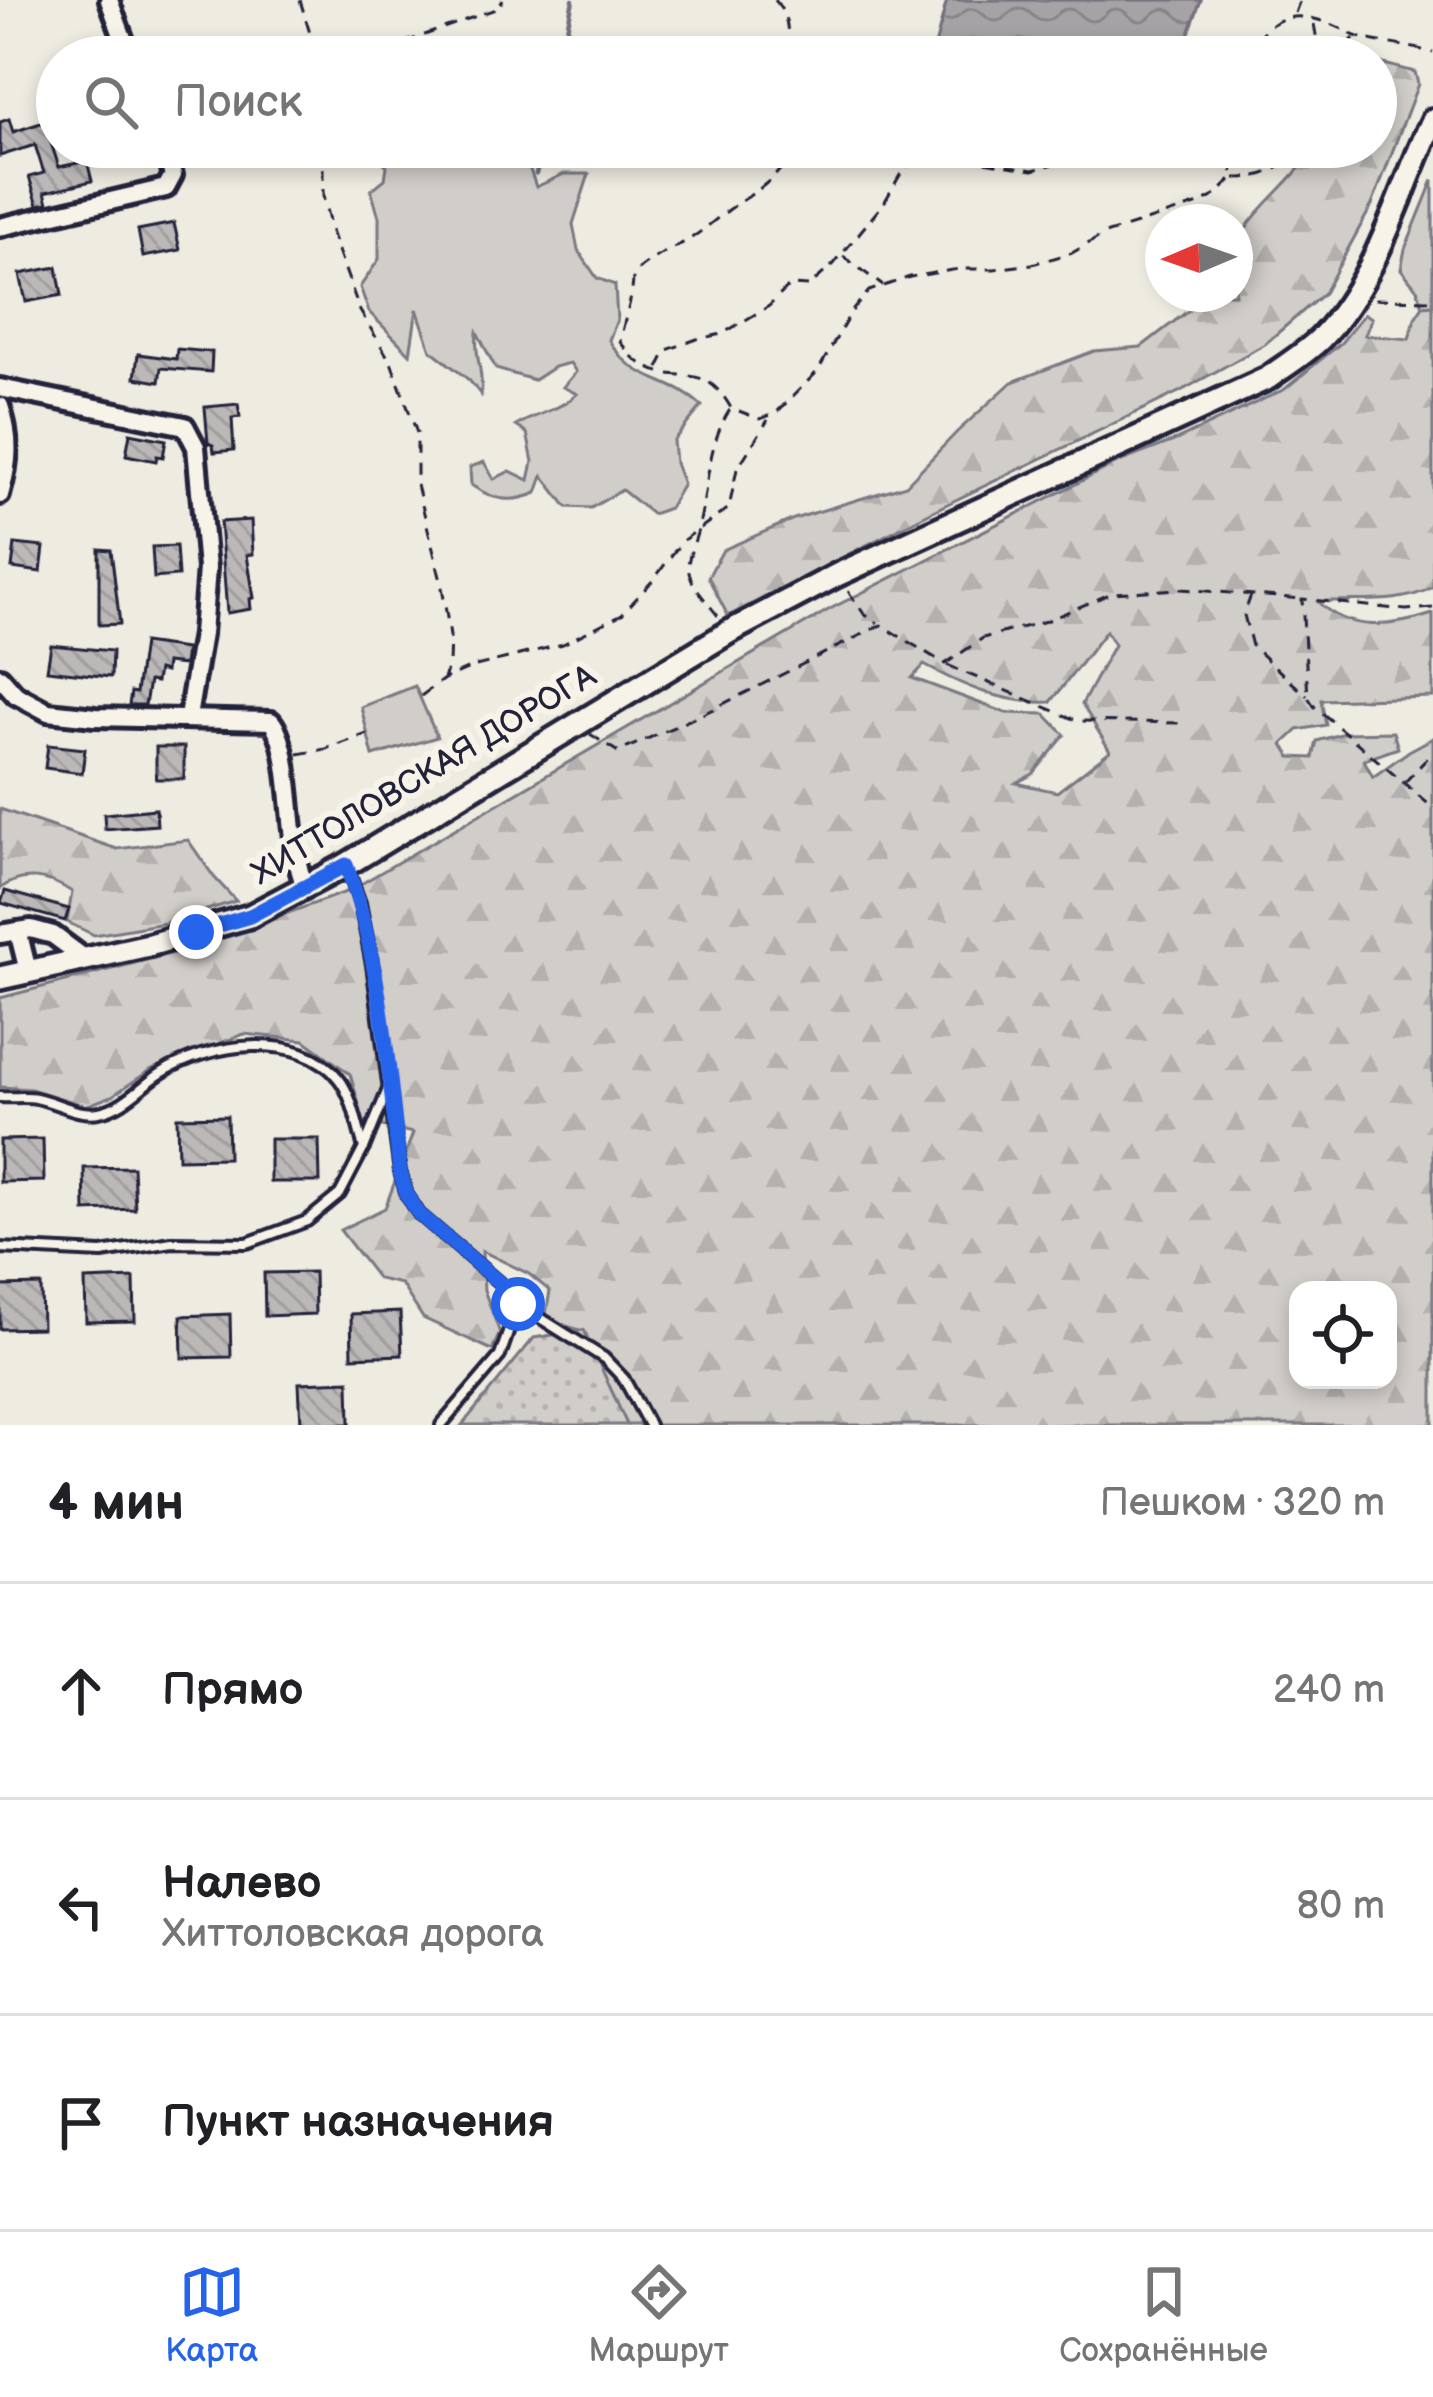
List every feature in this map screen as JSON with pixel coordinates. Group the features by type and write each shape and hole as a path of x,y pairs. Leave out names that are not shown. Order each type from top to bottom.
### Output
{"street":[{"path":"109,0 122,36"},
{"name":"ХИТТОЛОВСКАЯ ДОРОГА","path":"0,978 165,941 250,916 346,865 729,632 837,575 1268,377 1317,343 1354,298 1433,120"},
{"path":"0,227 166,188 173,175 170,168"},
{"path":"0,388 185,425 196,447 207,568 188,718"},
{"path":"0,406 8,429 9,461 0,495"},
{"path":"0,677 16,695 48,712 271,721 277,727 284,757 299,873 305,886"},
{"path":"28,971 9,933 31,928 53,935 84,958"}],"lane":[{"path":"346,865 372,965 407,1195 419,1214 518,1304 604,1358 624,1379 649,1425"},
{"path":"0,1097 30,1096 86,1113 100,1112 120,1106 163,1072 212,1053 248,1044 300,1051 336,1074 346,1089 364,1148"},
{"path":"0,1248 102,1253 172,1242 247,1244 308,1221 340,1194 390,1084"},
{"path":"441,1425 500,1356 518,1304"}],"path":[{"path":"301,0 311,36"},
{"path":"422,36 498,8 503,0"},
{"path":"775,0 785,13 789,36"},
{"path":"1294,15 1300,0"},
{"path":"1260,36 1294,15 1355,36"},
{"path":"1314,20 1317,36"},
{"path":"1397,45 1433,53"},
{"path":"323,168 323,196 332,234 359,310 391,362 417,433 417,484 450,636 444,679"},
{"path":"769,418 731,408 719,388 697,376 657,371 640,363 620,342 631,309 633,275 762,188 781,168"},
{"path":"657,371 667,350 722,334 769,306 790,285 809,286 842,255 884,203 904,168"},
{"path":"1232,168 1233,178"},
{"path":"421,696 472,667 563,644 622,614 682,541 729,508 737,469 769,418 818,371 850,312 869,291 910,277 1032,264 1072,253 1105,233 1199,205 1233,178 1279,168"},
{"path":"842,255 883,286"},
{"path":"1354,298 1433,300"},
{"path":"729,632 695,586 688,567 710,449 731,408"},
{"path":"837,575 864,614 945,664 1078,721 1182,724"},
{"path":"945,664 983,638 1046,621 1112,593 1181,589 1406,610 1433,608"},
{"path":"1251,595 1244,615 1252,646 1433,808"},
{"path":"1302,598 1308,697"},
{"path":"574,724 618,752 881,626"},
{"path":"284,757 367,734"},
{"path":"1404,783 1433,752"}],"green space":[{"path":"1397,67 1415,72 1418,84 1397,139"},
{"path":"387,168 529,168 536,187 564,174 589,174 573,224 578,250 597,278 615,285 617,320 609,340 629,365 702,406 673,441 683,484 669,508 652,514 622,490 591,508 567,507 543,476 537,493 519,498 495,497 471,485 470,467 484,462 494,479 510,471 529,480 533,462 527,433 516,426 577,394 563,387 576,372 570,363 534,380 496,369 477,332 481,395 431,350 417,309 410,354 369,312 360,287 379,259 379,217 371,190 385,179"},
{"path":"1299,168 1386,168 1372,205 1324,293 1265,344 1181,391 728,616 708,577 723,550 794,519 906,485 1012,382 1094,351 1141,347 1187,312 1253,312 1253,219"},
{"path":"1433,180 1433,305 1423,306 1401,269"},
{"path":"1433,305 1433,587 1391,599 1318,602 1358,623 1403,622 1433,614 1433,697 1321,700 1326,725 1298,730 1283,744 1291,757 1313,758 1317,741 1344,733 1393,732 1398,748 1364,760 1373,777 1433,738 1433,1425 627,1425 584,1331 545,1320 550,1291 529,1274 482,1251 484,1290 500,1333 492,1350 423,1318 401,1284 378,1279 340,1230 385,1208 413,1133 364,1122 350,1074 304,1040 244,1034 152,1069 112,1096 86,1106 31,1089 0,1087 0,998 189,949 349,891 830,609 1119,462 1285,389 1341,343 1364,314 1372,318 1365,335 1409,339 1423,306","holes":["1106,631 1114,645 1082,704 1110,751 1057,792 1016,783 1033,774 1065,735 1045,714 1006,713 912,678 924,665 985,692 1051,702"]},
{"path":"415,686 437,737 373,756 361,707"},
{"path":"0,809 117,849 188,840 236,901 165,923 94,935 67,922 72,892 63,887 27,878 0,889"},
{"path":"584,1330 627,1425 462,1425 534,1338"}],"water":[{"path":"947,0 1201,0 1189,36 938,36"}],"building":[{"path":"9,119 13,132 36,125 36,148 0,156 0,122"},
{"path":"42,168 89,168 92,181 45,192 48,203 38,205 29,177 44,173"},
{"path":"174,223 180,250 143,257 138,230"},
{"path":"57,267 62,295 26,302 20,274"},
{"path":"177,349 212,352 211,372 161,368 159,382 135,378 138,354 176,359"},
{"path":"238,404 240,417 232,418 234,450 214,452 208,443 205,407"},
{"path":"130,433 166,440 163,457 157,456 156,461 126,455"},
{"path":"251,520 253,554 247,555 254,598 251,609 227,613 220,522"},
{"path":"15,544 44,547 41,572 12,568"},
{"path":"176,546 178,576 154,578 152,547"},
{"path":"99,549 111,550 120,624 99,625"},
{"path":"143,643 186,649 184,665 166,663 165,672 158,670 156,682 149,681 145,705 129,705 131,692 136,693"},
{"path":"51,645 112,651 111,677 47,670"},
{"path":"48,745 85,749 82,773 45,768"},
{"path":"156,747 184,747 184,779 156,779"},
{"path":"156,809 157,825 105,829 104,814"},
{"path":"5,891 69,909 65,921 1,903"},
{"path":"227,1116 228,1158 178,1159 177,1117"},
{"path":"43,1139 44,1181 0,1182 0,1140"},
{"path":"270,1139 319,1139 320,1182 270,1182"},
{"path":"133,1167 135,1209 85,1211 84,1168"},
{"path":"314,1272 315,1314 265,1316 264,1273"},
{"path":"134,1278 135,1321 86,1322 85,1280"},
{"path":"41,1285 42,1328 0,1329 0,1286"},
{"path":"400,1312 402,1355 352,1357 351,1314"},
{"path":"230,1314 231,1357 182,1358 181,1316"},
{"path":"349,1381 350,1424 301,1425 299,1383"}],"waterway":[{"path":"565,36 573,0"},
{"path":"536,174 537,168"}],"route":[{"path":"196,932 250,916 346,865 372,965 407,1195 419,1214 518,1304"}]}
